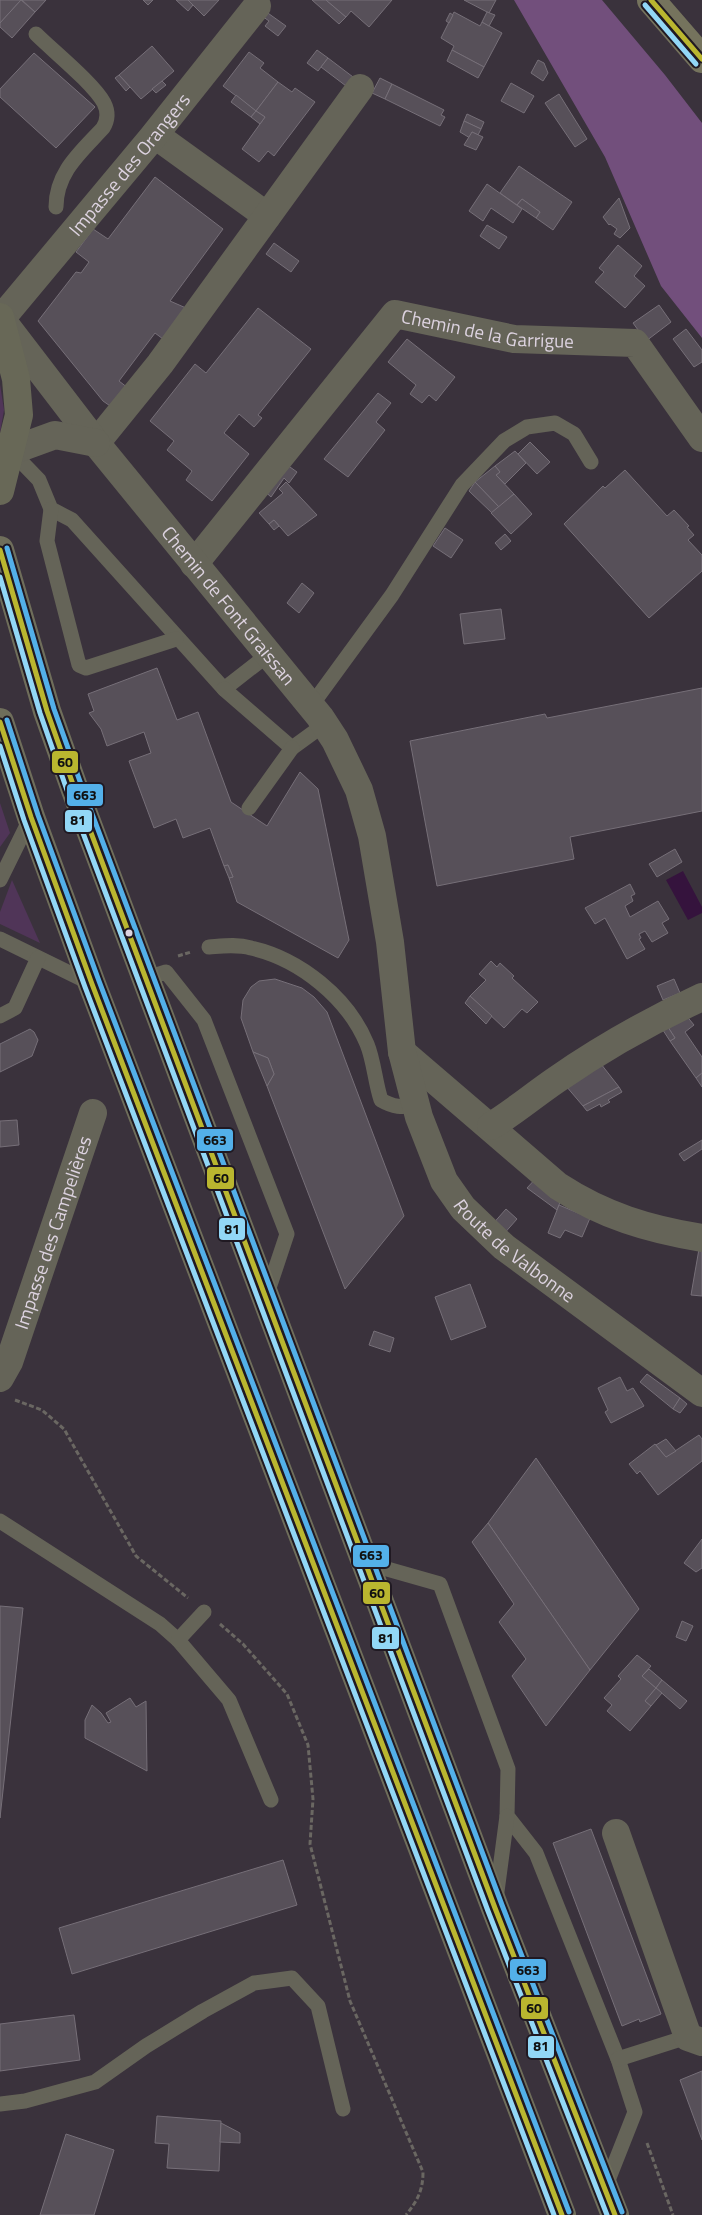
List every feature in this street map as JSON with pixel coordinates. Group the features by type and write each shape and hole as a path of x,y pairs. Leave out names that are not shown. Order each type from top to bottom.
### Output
{"highway":[{"path":"652,0 702,59"}],"main road":[{"path":"0,318 16,379 19,415 0,491"},
{"path":"0,550 47,711 495,1908 616,2215"},
{"path":"0,722 31,817 92,984 126,1068 421,1850 562,2215"}],"street":[{"name":"Impasse des Orangers","path":"0,318 155,134 257,6"},
{"path":"11,451 55,435 96,443 160,364 360,88"},
{"path":"155,134 267,216"},
{"name":"Chemin de la Garrigue","path":"194,564 395,314 514,339 635,343 702,438"},
{"name":"Chemin de Font Graissan","path":"0,318 96,443 318,715 340,750 359,790 372,836 390,942 402,1052"},
{"path":"491,1126 512,1114 556,1079 665,1014 702,997"},
{"path":"402,1052 491,1126 558,1186 580,1200 605,1213 656,1230 702,1238"},
{"name":"Route de Valbonne","path":"402,1052 416,1105 444,1181 463,1208 480,1226 512,1253 702,1392"},
{"name":"Impasse des Campelières","path":"0,1378 8,1362 93,1113"},
{"path":"616,1833 697,2037"}],"lane":[{"path":"36,34 98,96 107,112 107,121 103,128 61,177 56,193 56,206"},
{"path":"250,808 292,748 318,715 462,485 504,441 526,427 555,424 574,434 591,462"},
{"path":"11,451 38,480 51,509 47,541 79,665 86,668 176,639"},
{"path":"51,509 72,520 176,639 224,689 292,748"},
{"path":"224,689 269,654"},
{"path":"0,880 31,817"},
{"path":"0,939 92,984"},
{"path":"209,947 236,946 252,948 275,956 323,984 355,1019 368,1046 381,1100 392,1106 405,1108 416,1105"},
{"path":"0,1016 15,1008 38,958"},
{"path":"147,978 166,972 204,1020 287,1234 266,1299"},
{"path":"0,1521 160,1624 178,1640 229,1700 270,1800"},
{"path":"366,1563 440,1584 508,1769 507,1816 495,1908"},
{"path":"178,1640 204,1612"},
{"path":"507,1816 536,1852 618,2059 635,2112 605,2188"},
{"path":"0,2104 25,2101 95,2082 162,2036 254,1983 292,1978 318,2006 343,2109"},
{"path":"618,2059 697,2037"}],"path":[{"path":"635,2112 672,2215"}],"shaded area":[{"path":"514,0 602,0 665,75 702,123 702,338 661,286 605,157"},
{"path":"0,384 4,410 0,433"},
{"path":"0,803 10,833 0,847"},
{"path":"683,871 702,907 702,913 688,920 666,880"},
{"path":"12,880 40,943 0,924 0,912"}],"building":[{"path":"0,0 21,0 0,23"},
{"path":"21,0 35,12 12,38 0,27 0,23"},
{"path":"22,0 46,0 35,12"},
{"path":"143,0 153,0 148,5"},
{"path":"176,0 188,0 193,5 188,11"},
{"path":"188,0 219,0 204,16"},
{"path":"312,0 326,0 346,17 339,24"},
{"path":"326,0 392,0 369,27 351,11 346,17"},
{"path":"464,0 496,0 489,13"},
{"path":"265,11 286,26 278,36 265,26 269,21 262,16"},
{"path":"454,12 480,26 482,22 502,33 484,67 452,50 454,46 441,38"},
{"path":"487,12 495,15 489,26 482,22"},
{"path":"450,13 453,15 449,23 446,21"},
{"path":"152,46 174,71 141,99 119,75"},
{"path":"317,50 328,58 318,71 307,63"},
{"path":"452,50 484,67 478,78 447,61"},
{"path":"249,52 264,63 260,68 278,82 256,111 223,86"},
{"path":"34,53 95,107 56,148 0,97 0,89"},
{"path":"328,58 357,80 350,89 321,67"},
{"path":"538,60 544,63 548,73 543,81 531,73"},
{"path":"119,75 130,87 126,91 115,78"},
{"path":"380,78 392,84 385,99 372,93"},
{"path":"162,81 166,85 156,93 152,89"},
{"path":"278,82 292,92 295,88 315,102 274,156 268,151 259,162 242,149 265,117 256,111"},
{"path":"511,83 534,96 524,113 501,101"},
{"path":"392,84 444,110 441,115 445,117 440,126 385,99"},
{"path":"559,94 587,139 575,147 545,103"},
{"path":"236,95 256,111 251,117 231,102"},
{"path":"256,111 265,117 260,124 251,117"},
{"path":"467,114 484,122 481,129 464,121"},
{"path":"464,121 481,129 478,135 472,132 470,138 460,132"},
{"path":"472,132 483,137 476,150 464,145"},
{"path":"519,166 572,202 553,230 536,218 540,212 522,199 517,205 500,193"},
{"path":"155,177 223,229 170,301 186,308 163,339 155,333 119,381 128,388 113,408 103,401 38,321 76,272 81,273 89,262 76,252 93,229 108,239"},
{"path":"487,184 522,209 513,223 491,208 483,221 469,211"},
{"path":"619,198 630,228 620,238 614,234 617,229 609,225 603,217"},
{"path":"522,199 540,212 536,218 517,205"},
{"path":"487,225 507,237 499,249 480,236"},
{"path":"274,243 299,261 291,272 266,254"},
{"path":"618,245 642,266 634,276 645,286 625,308 595,282 604,272 599,268"},
{"path":"659,305 671,322 646,341 633,323"},
{"path":"258,308 311,349 258,415 262,418 254,427 239,414 224,433 249,454 212,501 186,480 192,471 167,450 174,441 150,421 195,364 206,373"},
{"path":"686,329 702,350 702,362 694,367 673,339"},
{"path":"407,339 455,377 436,401 429,395 422,403 410,394 416,385 388,362"},
{"path":"378,393 391,403 376,422 385,430 348,477 324,459"},
{"path":"530,442 550,462 537,474 518,454"},
{"path":"515,451 526,463 505,484 496,475 500,472 495,466"},
{"path":"283,462 297,472 289,483 284,478 271,497 261,488"},
{"path":"495,466 500,472 496,475 514,494 499,507 475,482"},
{"path":"625,470 667,516 674,510 689,526 687,527 694,535 688,540 702,555 702,571 649,618 564,524 603,486 605,488"},
{"path":"286,482 317,515 288,536 274,520 269,524 259,513 283,493 279,489"},
{"path":"475,482 499,507 492,513 469,491"},
{"path":"514,494 532,514 511,534 491,513"},
{"path":"274,520 279,526 274,530 269,524"},
{"path":"445,528 463,540 451,558 433,546"},
{"path":"505,534 511,541 501,550 495,543"},
{"path":"302,583 314,593 299,613 287,603"},
{"path":"501,609 505,639 464,644 460,614"},
{"path":"157,668 177,720 198,712 231,802 267,826 300,772 318,789 349,940 338,958 237,902 229,878 233,877 228,865 224,866 210,828 183,838 176,819 154,828 129,761 151,753 144,732 107,746 101,729 89,713 94,711 88,694"},
{"path":"702,688 702,811 570,837 574,859 437,886 410,741 545,714 547,718"},
{"path":"675,849 682,862 657,877 649,864"},
{"path":"228,865 233,877 229,878 224,866"},
{"path":"630,884 635,894 631,896 633,901 625,906 630,917 658,901 669,919 662,923 668,933 652,942 645,931 639,934 641,938 639,939 645,949 627,959 605,918 595,924 585,908"},
{"path":"491,961 497,967 500,963 514,976 512,978 538,1002 527,1013 522,1009 504,1028 470,996 486,980 479,974"},
{"path":"275,979 302,988 314,997 327,1012 404,1216 345,1289 267,1086 274,1074 268,1058 253,1052 241,1018 243,1000 251,987 259,981"},
{"path":"674,979 680,993 663,1000 657,986"},
{"path":"470,996 492,1016 486,1024 465,1003"},
{"path":"685,1014 694,1025 685,1032 702,1057 702,1073 696,1078 670,1041 675,1038 666,1024"},
{"path":"666,1024 675,1038 670,1041 661,1027"},
{"path":"30,1029 38,1040 32,1056 0,1072 0,1044"},
{"path":"253,1052 268,1058 274,1074 267,1086"},
{"path":"601,1064 619,1087 583,1106 566,1086"},
{"path":"702,1073 702,1087 696,1078"},
{"path":"619,1087 622,1092 608,1100 610,1102 601,1107 600,1104 587,1111 583,1106"},
{"path":"17,1120 19,1145 0,1147 0,1121"},
{"path":"702,1140 702,1149 684,1161 679,1154"},
{"path":"538,1176 562,1197 557,1210 527,1188"},
{"path":"559,1205 590,1218 582,1237 565,1230 560,1238 548,1233"},
{"path":"506,1209 517,1219 502,1236 491,1226"},
{"path":"699,1249 702,1250 702,1296 691,1295"},
{"path":"470,1284 486,1327 451,1340 435,1297"},
{"path":"374,1331 394,1338 390,1352 369,1345"},
{"path":"647,1374 680,1398 673,1409 640,1382"},
{"path":"620,1377 627,1391 633,1388 644,1406 611,1423 605,1412 608,1410 598,1388"},
{"path":"680,1398 687,1404 680,1413 673,1409"},
{"path":"699,1435 702,1439 702,1461 658,1495 640,1471 637,1474 629,1464 655,1444 666,1457"},
{"path":"666,1439 676,1451 666,1457 656,1445"},
{"path":"536,1458 639,1609 590,1670 488,1523"},
{"path":"488,1523 590,1670 546,1726 512,1676 526,1659 499,1622 514,1604 472,1542"},
{"path":"702,1539 702,1568 696,1572 684,1563"},
{"path":"0,1606 23,1608 0,1818"},
{"path":"682,1621 693,1626 686,1641 676,1637"},
{"path":"637,1655 651,1666 642,1676 656,1688 645,1701 651,1706 630,1731 607,1711 612,1705 604,1698 621,1679 618,1676"},
{"path":"649,1669 662,1680 656,1688 642,1676"},
{"path":"662,1680 687,1701 680,1709 656,1688"},
{"path":"656,1688 662,1693 651,1706 645,1701"},
{"path":"130,1698 136,1707 146,1701 147,1771 85,1738 85,1720 92,1705 108,1723 111,1722 106,1713"},
{"path":"591,1829 661,2014 640,2022 639,2019 622,2026 553,1843"},
{"path":"283,1860 297,1905 72,1974 59,1928"},
{"path":"74,2015 80,2060 0,2071 0,2024"},
{"path":"702,2071 702,2140 680,2080"},
{"path":"157,2116 221,2121 219,2171 167,2168 169,2144 155,2143"},
{"path":"221,2123 240,2133 240,2143 220,2142"},
{"path":"66,2134 114,2150 94,2215 40,2215"}],"transit line":[{"name":"60","path":"651,0 702,59"},
{"name":"81","path":"645,5 696,64"},
{"name":"663","path":"7,548 54,709 82,787 502,1905 622,2212"},
{"name":"60","path":"0,550 47,711 75,790 495,1908 615,2215"},
{"name":"81","path":"0,577 40,713 68,793 488,1911 607,2215"},
{"name":"663","path":"7,720 38,815 99,981 569,2212"},
{"name":"60","path":"0,722 31,817 92,984 562,2215"},
{"name":"81","path":"0,746 24,820 85,987 554,2215"}]}
